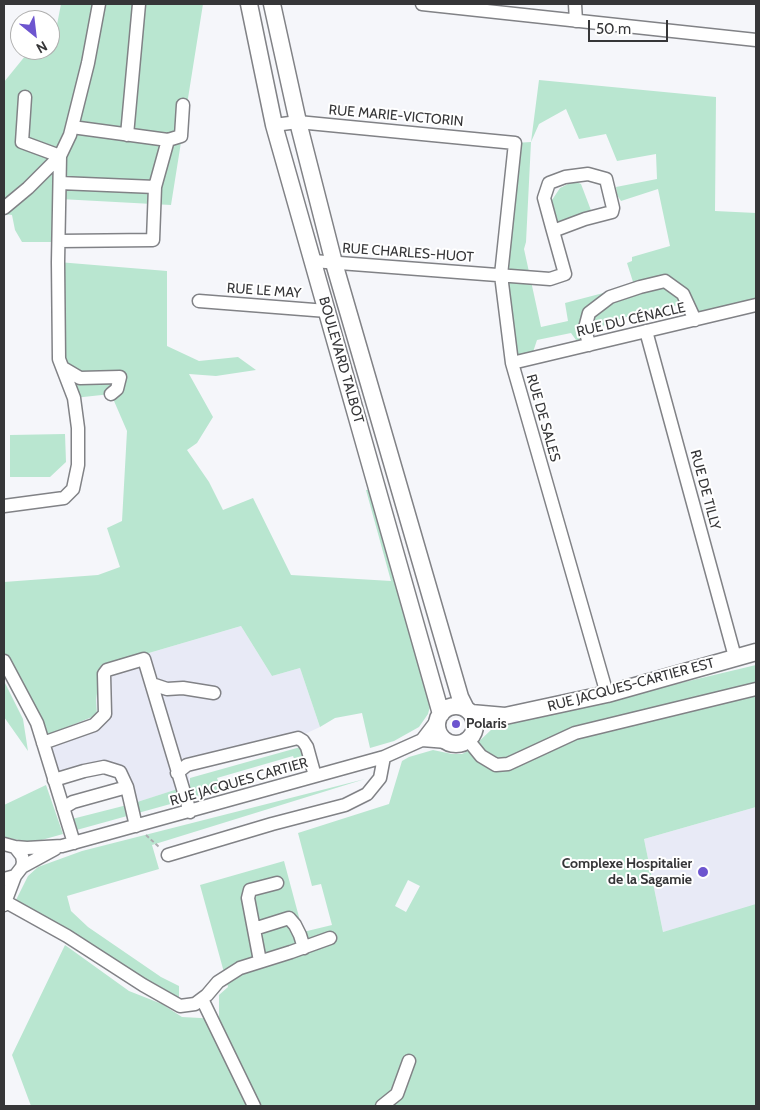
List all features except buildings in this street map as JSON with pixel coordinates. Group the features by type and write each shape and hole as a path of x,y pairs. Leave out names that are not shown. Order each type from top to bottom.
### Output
{"main road":[{"name":"BOULEVARD TALBOT","path":"250,4 274,125 439,716"},
{"name":"BOULEVARD TALBOT","path":"272,4 298,122 334,263 460,697 468,711"},
{"name":"RUE JACQUES-CARTIER EST","path":"468,711 505,716 607,694 756,652"},
{"path":"456,706 468,711 475,725 470,738 454,744 446,742 438,731 439,716 451,707 456,706"},
{"name":"RUE JACQUES-CARTIER EST","path":"470,738 505,716"}],"street":[{"path":"4,208 28,188 60,156 72,127 88,63 99,4"},
{"path":"127,134 138,4"},
{"path":"422,4 756,40"},
{"path":"575,4 576,21"},
{"path":"24,97 22,142 60,156"},
{"path":"72,127 168,140 180,136 184,105"},
{"name":"RUE MARIE-VICTORIN","path":"274,125 298,122 515,143"},
{"path":"59,241 153,240 155,187 168,140"},
{"name":"RUE DE SALES","path":"515,143 501,275 512,364 607,694"},
{"path":"4,506 64,498 73,489 78,465 78,428 74,398 60,359 60,156"},
{"path":"588,174 606,179 613,208 612,212 585,219 553,231 544,198 549,183 565,177 588,174"},
{"path":"60,183 155,187"},
{"name":"RUE CHARLES-HUOT","path":"312,261 550,279 565,274 553,231"},
{"path":"589,345 585,328 589,313 610,297 649,285 666,281 683,294 695,320"},
{"name":"RUE LE MAY","path":"199,301 327,311"},
{"name":"RUE DU CÉNACLE","path":"512,364 756,305"},
{"name":"RUE DE TILLY","path":"646,331 735,657"},
{"path":"63,368 80,378 120,377 116,389 111,394"},
{"path":"43,742 94,724 106,714 104,674 107,670 144,659 190,812"},
{"path":"4,661 37,723 62,808 68,844"},
{"path":"152,684 167,689 183,688 214,694"},
{"path":"470,738 481,756 496,765 508,764 575,732 756,689"},
{"name":"RUE JACQUES CARTIER","path":"422,740 439,716"},
{"path":"177,773 187,765 298,738 307,747 315,776"},
{"name":"RUE JACQUES CARTIER","path":"9,846 27,848 68,844 190,812 384,757 422,740 446,742"},
{"path":"168,855 272,824 345,805 367,794 380,778 384,757"},
{"path":"54,780 104,767 120,772 128,787 136,826"},
{"path":"62,808 73,802 128,787"},
{"name":"RUE JACQUES CARTIER","path":"14,874 68,844"},
{"path":"9,846 22,856 4,900 67,936 143,985 180,1006 195,1004 218,982 240,968 330,938"},
{"path":"260,961 248,898 250,890 277,883"},
{"path":"254,929 289,918 296,925 304,948"},
{"path":"202,999 254,1106"},
{"path":"382,1106 397,1094 409,1061"}],"path":[{"path":"136,826 168,855"}],"shaded area":[{"path":"241,626 272,676 300,668 320,727 296,738 187,769 191,785 131,804 127,787 104,767 54,780 45,736 97,715 96,700 101,667"},
{"name":"Complexe Hospitalier de la Sagamie","path":"756,807 756,905 663,932 644,839"}],"green space":[{"path":"61,4 203,4 171,205 60,199 58,242 22,242 15,230 12,215 4,214 4,82 22,60 60,60"},
{"path":"539,80 716,97 715,211 756,213 756,305 695,320 687,303 622,318 600,327 587,336 581,347 571,333 537,340 533,352 512,363 501,275 515,143 531,142","holes":["566,109 579,139 606,134 617,161 656,154 657,179 616,187 617,195 621,201 658,189 670,246 632,257 632,261 627,263 634,285 565,303 568,321 541,327 524,249 526,242 531,142 539,124"]},
{"path":"574,181 581,184 592,213 577,228 554,222 552,200 560,188"},
{"path":"58,262 167,271 167,346 199,361 238,357 256,370 216,376 189,374 213,417 197,443 187,450 209,482 223,510 253,498 291,575 391,581 366,490 374,490 432,699 428,714 419,727 394,741 370,748 362,713 335,718 320,727 300,668 272,676 241,626 101,667 96,700 97,715 45,736 4,661 4,582 98,575 120,567 107,528 122,521 127,431 111,394 74,398 59,359"},
{"path":"65,434 66,462 50,477 10,477 10,435"},
{"path":"756,665 756,807 644,839 663,932 756,904 756,1106 31,1106 12,1055 65,945 129,991 162,1004 182,1017 219,1019 219,995 228,987 200,885 284,861 303,932 332,925 321,884 312,886 298,833 389,804 402,761 409,757 433,750 462,754 470,750 492,729","holes":["408,880 420,886 406,912 395,906"]},
{"path":"4,681 23,719 28,751 4,717"},
{"path":"304,746 312,766 298,769 293,756 217,778 221,790 73,831 68,820 131,804 190,785 190,778"},
{"path":"365,779 152,845 159,869 67,896 71,911 88,927 161,977 179,986 179,1000 16,900 28,876 38,867 82,851"},
{"path":"46,785 63,834 38,841 24,841 4,837 4,805"}],"place":[{"name":"Polaris","path":"456,724"},
{"name":"Complexe Hospitalier de la Sagamie","path":"703,872"}]}
